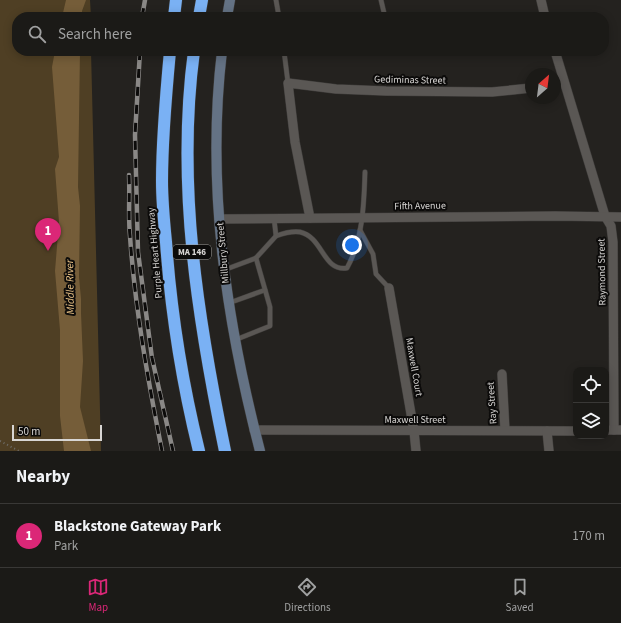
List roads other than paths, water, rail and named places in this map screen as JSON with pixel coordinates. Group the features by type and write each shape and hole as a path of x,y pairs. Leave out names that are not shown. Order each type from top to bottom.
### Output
{"highway":[{"path":"175,12 176,0"},
{"path":"200,12 202,0"},
{"name":"Purple Heart Highway","path":"170,56 163,133 162,182 168,280 188,400 199,451"},
{"name":"MA 146","path":"194,56 189,106 188,153 189,203 193,260 206,359 225,451"}],"main road":[{"path":"228,12 230,0"},
{"name":"Millbury Street","path":"222,56 217,127 219,219 228,303 234,340 260,451"}],"street":[{"path":"541,0 544,12"},
{"name":"Raymond Street","path":"556,56 558,68"},
{"path":"288,83 295,142 310,218"},
{"name":"Gediminas Street","path":"288,83 336,89 386,91 492,92 525,89"},
{"name":"Raymond Street","path":"561,88 605,216 611,226 613,242 614,430"},
{"name":"Fifth Avenue","path":"219,219 621,217"},
{"name":"Maxwell Court","path":"390,288 416,451"},
{"name":"Ray Street","path":"502,374 505,430"},
{"name":"Maxwell Street","path":"254,430 573,431"},
{"path":"547,431 549,451"}],"lane":[{"path":"276,0 278,12"},
{"path":"381,0 384,12"},
{"path":"285,56 288,83"},
{"path":"224,270 256,258 276,236 289,232 302,232 312,238 332,265 340,269 347,268 353,258 363,218 365,172"},
{"path":"274,218 276,236"},
{"path":"360,230 373,254 376,274 390,288"},
{"path":"234,340 270,326 270,307 256,258"},
{"path":"228,303 265,290"}],"water":[{"path":"66,0 86,0 82,12 63,12"},
{"name":"Middle River","path":"54,56 80,56 78,187 80,206 79,277 83,361 80,407 91,451 64,451 60,416 60,330 55,271 59,222 55,169 59,157 52,67"}],"railway":[{"path":"143,12 145,0"},
{"path":"140,56 135,135 138,252 152,358 173,451"},
{"path":"129,175 129,228 135,290 147,371 162,451"}],"place":[{"name":"Blackstone Gateway Park","path":"48,251"}]}
